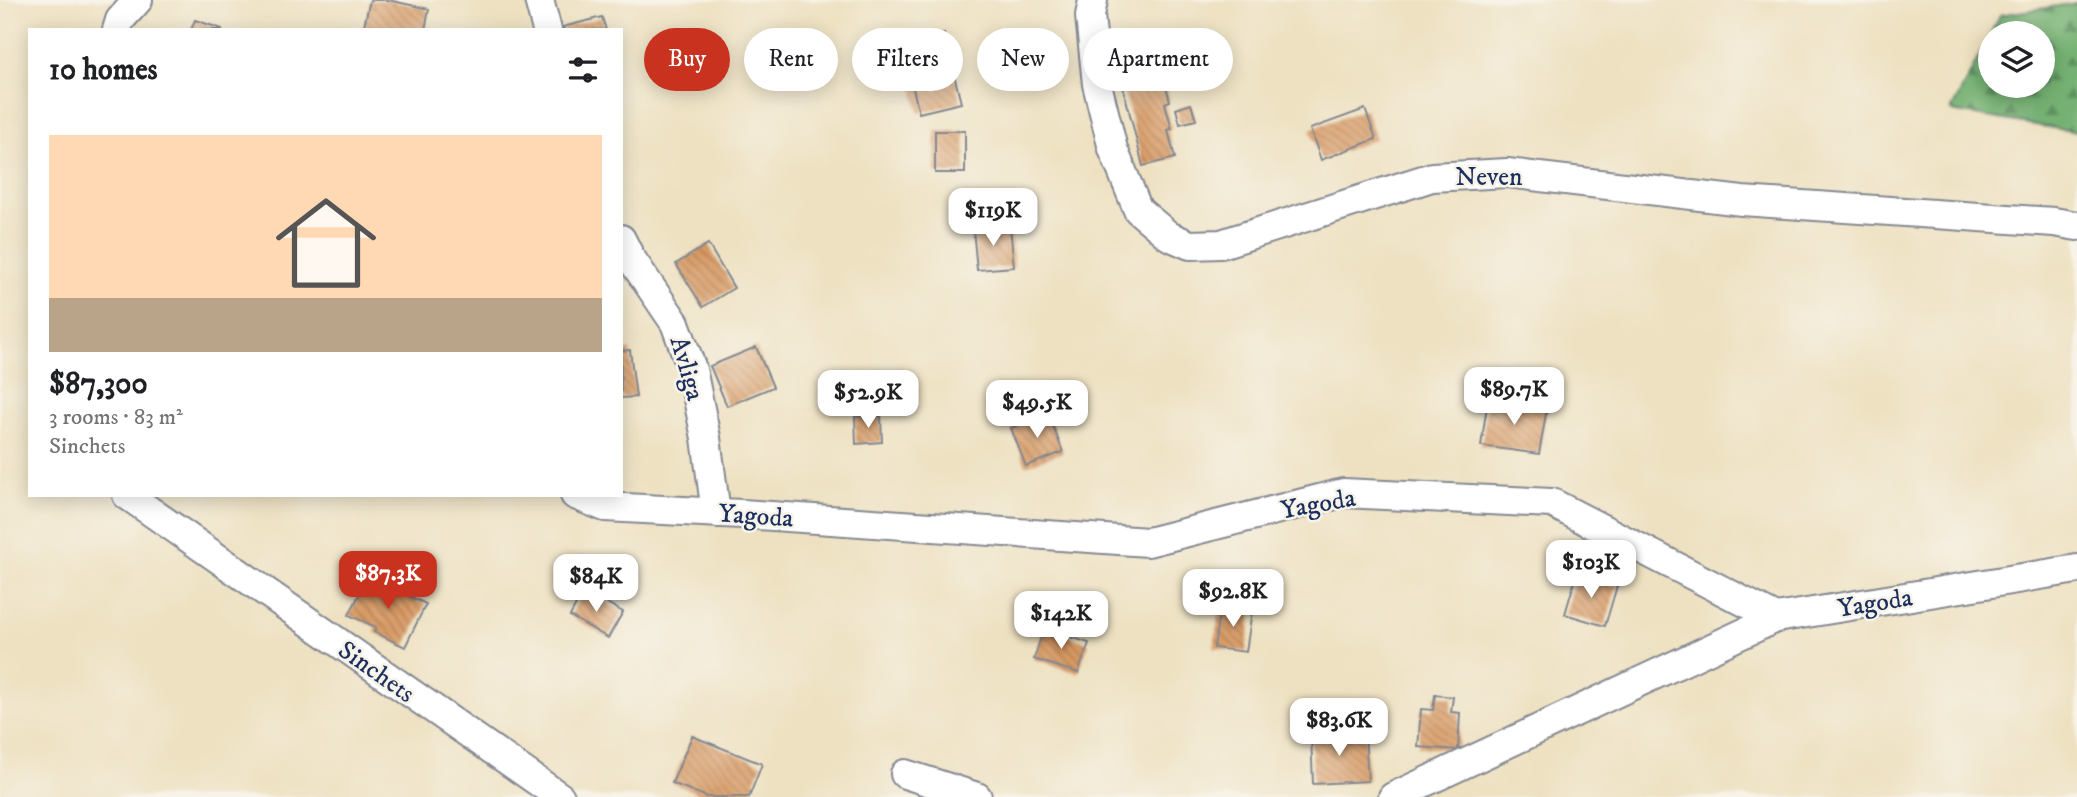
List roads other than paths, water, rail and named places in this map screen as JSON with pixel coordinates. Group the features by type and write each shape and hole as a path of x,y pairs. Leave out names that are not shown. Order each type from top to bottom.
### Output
{"street":[{"path":"539,0 546,28"},
{"name":"Neven","path":"1088,5 1097,84 1106,123 1113,149 1138,209 1168,236 1190,245 1221,244 1432,177 1507,173 1742,201 2054,222 2077,226"},
{"name":"Avliga","path":"623,243 675,323 692,369 706,438 716,513"},
{"name":"Yagoda","path":"580,497 605,507 1149,542 1343,493 1552,503 1776,618 2077,569"},
{"name":"Sinchets","path":"130,497 560,797"},
{"path":"1393,797 1776,618"},
{"path":"905,774 977,797"}]}
